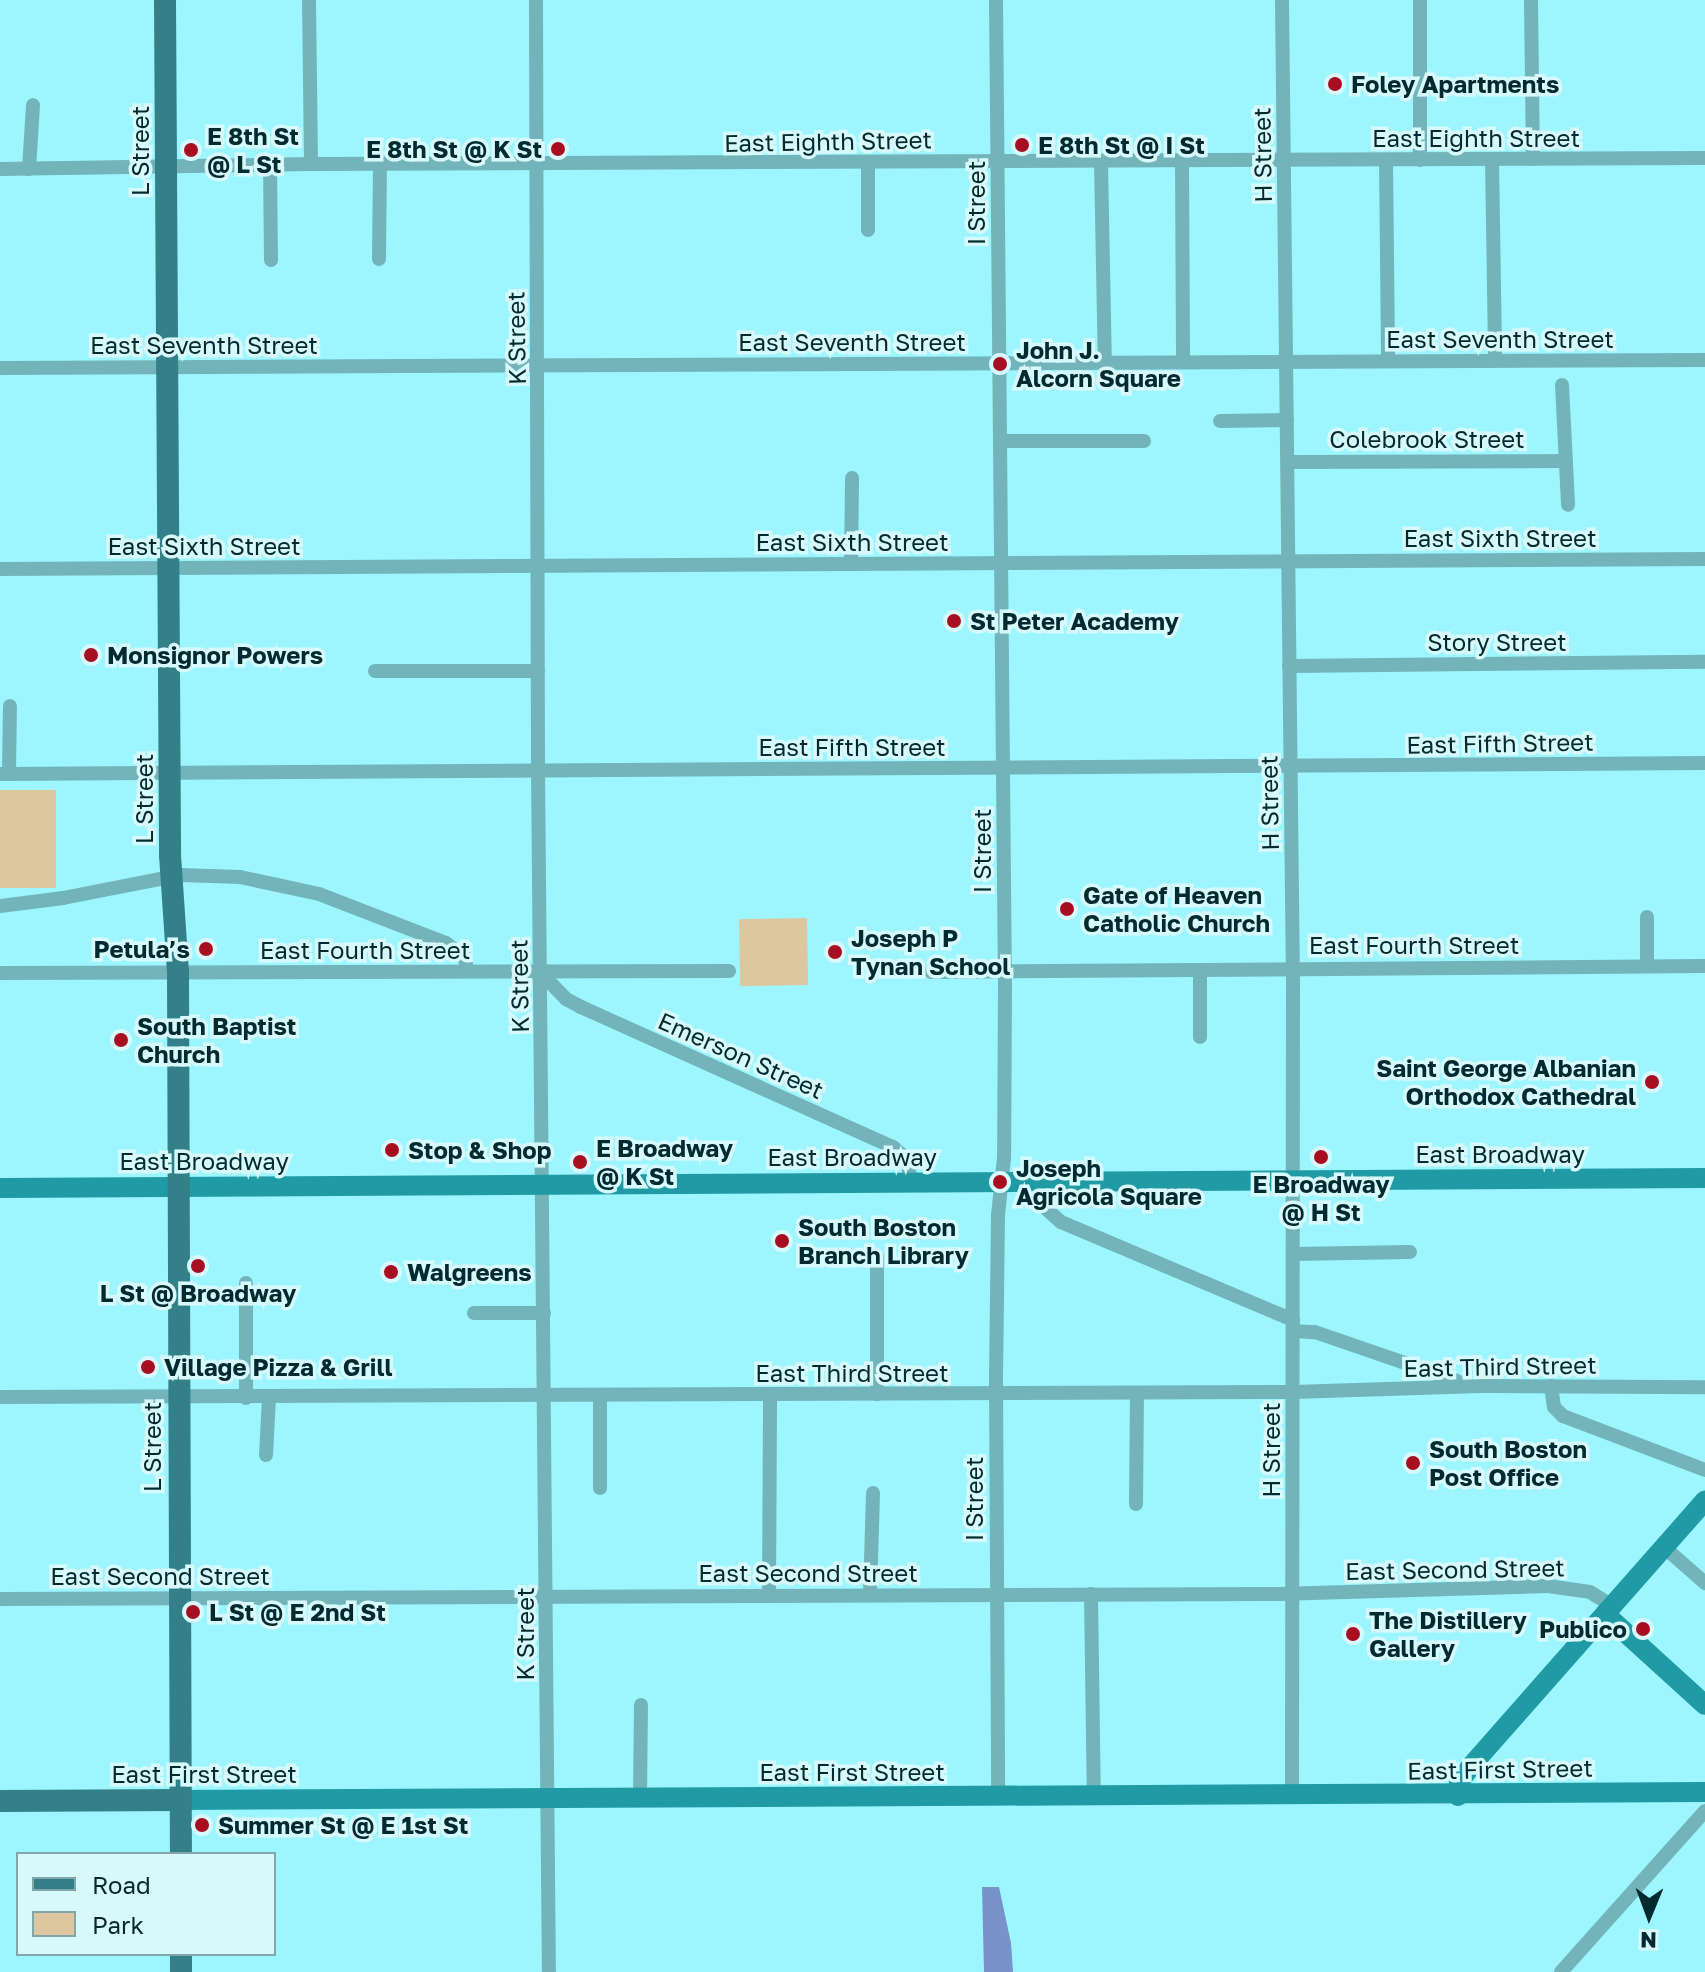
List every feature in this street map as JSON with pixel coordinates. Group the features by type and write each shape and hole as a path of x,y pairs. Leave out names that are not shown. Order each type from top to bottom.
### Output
{"main road":[{"name":"L Street","path":"165,0 171,876 178,972 181,1852"},
{"name":"East Broadway","path":"0,1188 1705,1178"},
{"path":"1458,1796 1459,1782 1465,1773 1705,1501"},
{"path":"1608,1610 1705,1705"},
{"name":"East First Street","path":"0,1801 1292,1797 1705,1792"}],"street":[{"path":"309,0 311,164"},
{"name":"K Street","path":"536,0 538,770 549,1972"},
{"name":"I Street","path":"996,0 1005,970 1004,1158 997,1220 998,1798"},
{"name":"H Street","path":"1282,0 1293,968 1292,1797"},
{"path":"1420,0 1420,160"},
{"path":"1531,0 1533,159"},
{"path":"29,169 33,105"},
{"name":"East Eighth Street","path":"0,169 166,169 380,163 537,165 1705,158"},
{"path":"1386,160 1388,361"},
{"path":"1492,160 1495,361"},
{"path":"1182,161 1183,362"},
{"path":"1101,162 1105,363"},
{"path":"379,259 380,163"},
{"path":"868,163 868,230"},
{"path":"270,164 271,260"},
{"name":"East Seventh Street","path":"0,368 1705,360"},
{"path":"1562,385 1568,505"},
{"path":"1220,421 1287,420"},
{"path":"1001,441 1144,441"},
{"name":"Colebrook Street","path":"1289,462 1566,461"},
{"path":"851,564 852,478"},
{"name":"East Sixth Street","path":"0,569 1705,559"},
{"name":"Story Street","path":"1289,666 1705,662"},
{"path":"375,671 538,671"},
{"path":"4,774 10,706"},
{"name":"East Fifth Street","path":"4,774 1705,763"},
{"path":"0,906 63,898 171,876 240,877 319,894 452,946 465,958 467,971"},
{"path":"1647,917 1647,966"},
{"name":"East Fourth Street","path":"931,972 1705,966"},
{"path":"1200,970 1200,1037"},
{"name":"East Fourth Street","path":"0,973 729,971"},
{"name":"Emerson Street","path":"541,973 566,999 581,1007 893,1147 907,1159 911,1182"},
{"path":"1037,1182 1042,1205 1061,1222 1293,1325 1444,1378 1489,1386"},
{"path":"1293,1254 1410,1252"},
{"path":"877,1257 877,1394"},
{"path":"246,1283 246,1398"},
{"path":"474,1313 544,1313"},
{"name":"East Third Street","path":"0,1397 996,1394 1293,1392 1489,1386 1705,1387"},
{"path":"1551,1386 1554,1407 1569,1419 1705,1470"},
{"path":"1136,1504 1137,1393"},
{"path":"769,1596 770,1395"},
{"path":"600,1396 600,1488"},
{"path":"266,1455 269,1398"},
{"path":"870,1595 873,1493"},
{"path":"1664,1547 1705,1583"},
{"name":"East Second Street","path":"0,1599 1294,1593 1548,1586 1590,1592 1608,1610"},
{"path":"1091,1594 1094,1797"},
{"path":"640,1798 641,1705"},
{"path":"1561,1972 1705,1811"}],"green space":[{"path":"0,790 56,790 56,888 0,888"},
{"path":"807,918 808,985 740,986 739,919"}],"water":[{"path":"982,1887 999,1887 1011,1943 1013,1972 984,1972"}],"place":[{"name":"Foley Apartments","path":"1335,84"},
{"name":"E 8th St @ I St","path":"1022,145"},
{"name":"E 8th St @ K St","path":"558,149"},
{"name":"E 8th St @ L St","path":"191,150"},
{"name":"John J. Alcorn Square","path":"1000,364"},
{"name":"St Peter Academy","path":"954,621"},
{"name":"Monsignor Powers","path":"91,655"},
{"name":"Gate of Heaven Catholic Church","path":"1067,909"},
{"name":"Petula’s","path":"206,949"},
{"name":"Joseph P Tynan School","path":"835,952"},
{"name":"South Baptist Church","path":"121,1040"},
{"name":"Saint George Albanian Orthodox Cathedral","path":"1652,1082"},
{"name":"Stop & Shop","path":"392,1150"},
{"name":"E Broadway @ H St","path":"1321,1157"},
{"name":"E Broadway @ K St","path":"580,1162"},
{"name":"Joseph Agricola Square","path":"1000,1182"},
{"name":"South Boston Branch Library","path":"782,1241"},
{"name":"L St @ Broadway","path":"198,1266"},
{"name":"Walgreens","path":"391,1272"},
{"name":"Village Pizza & Grill","path":"148,1367"},
{"name":"South Boston Post Office","path":"1413,1463"},
{"name":"L St @ E 2nd St","path":"193,1612"},
{"name":"Publico","path":"1643,1629"},
{"name":"The Distillery Gallery","path":"1353,1634"},
{"name":"Summer St @ E 1st St","path":"202,1825"}]}
